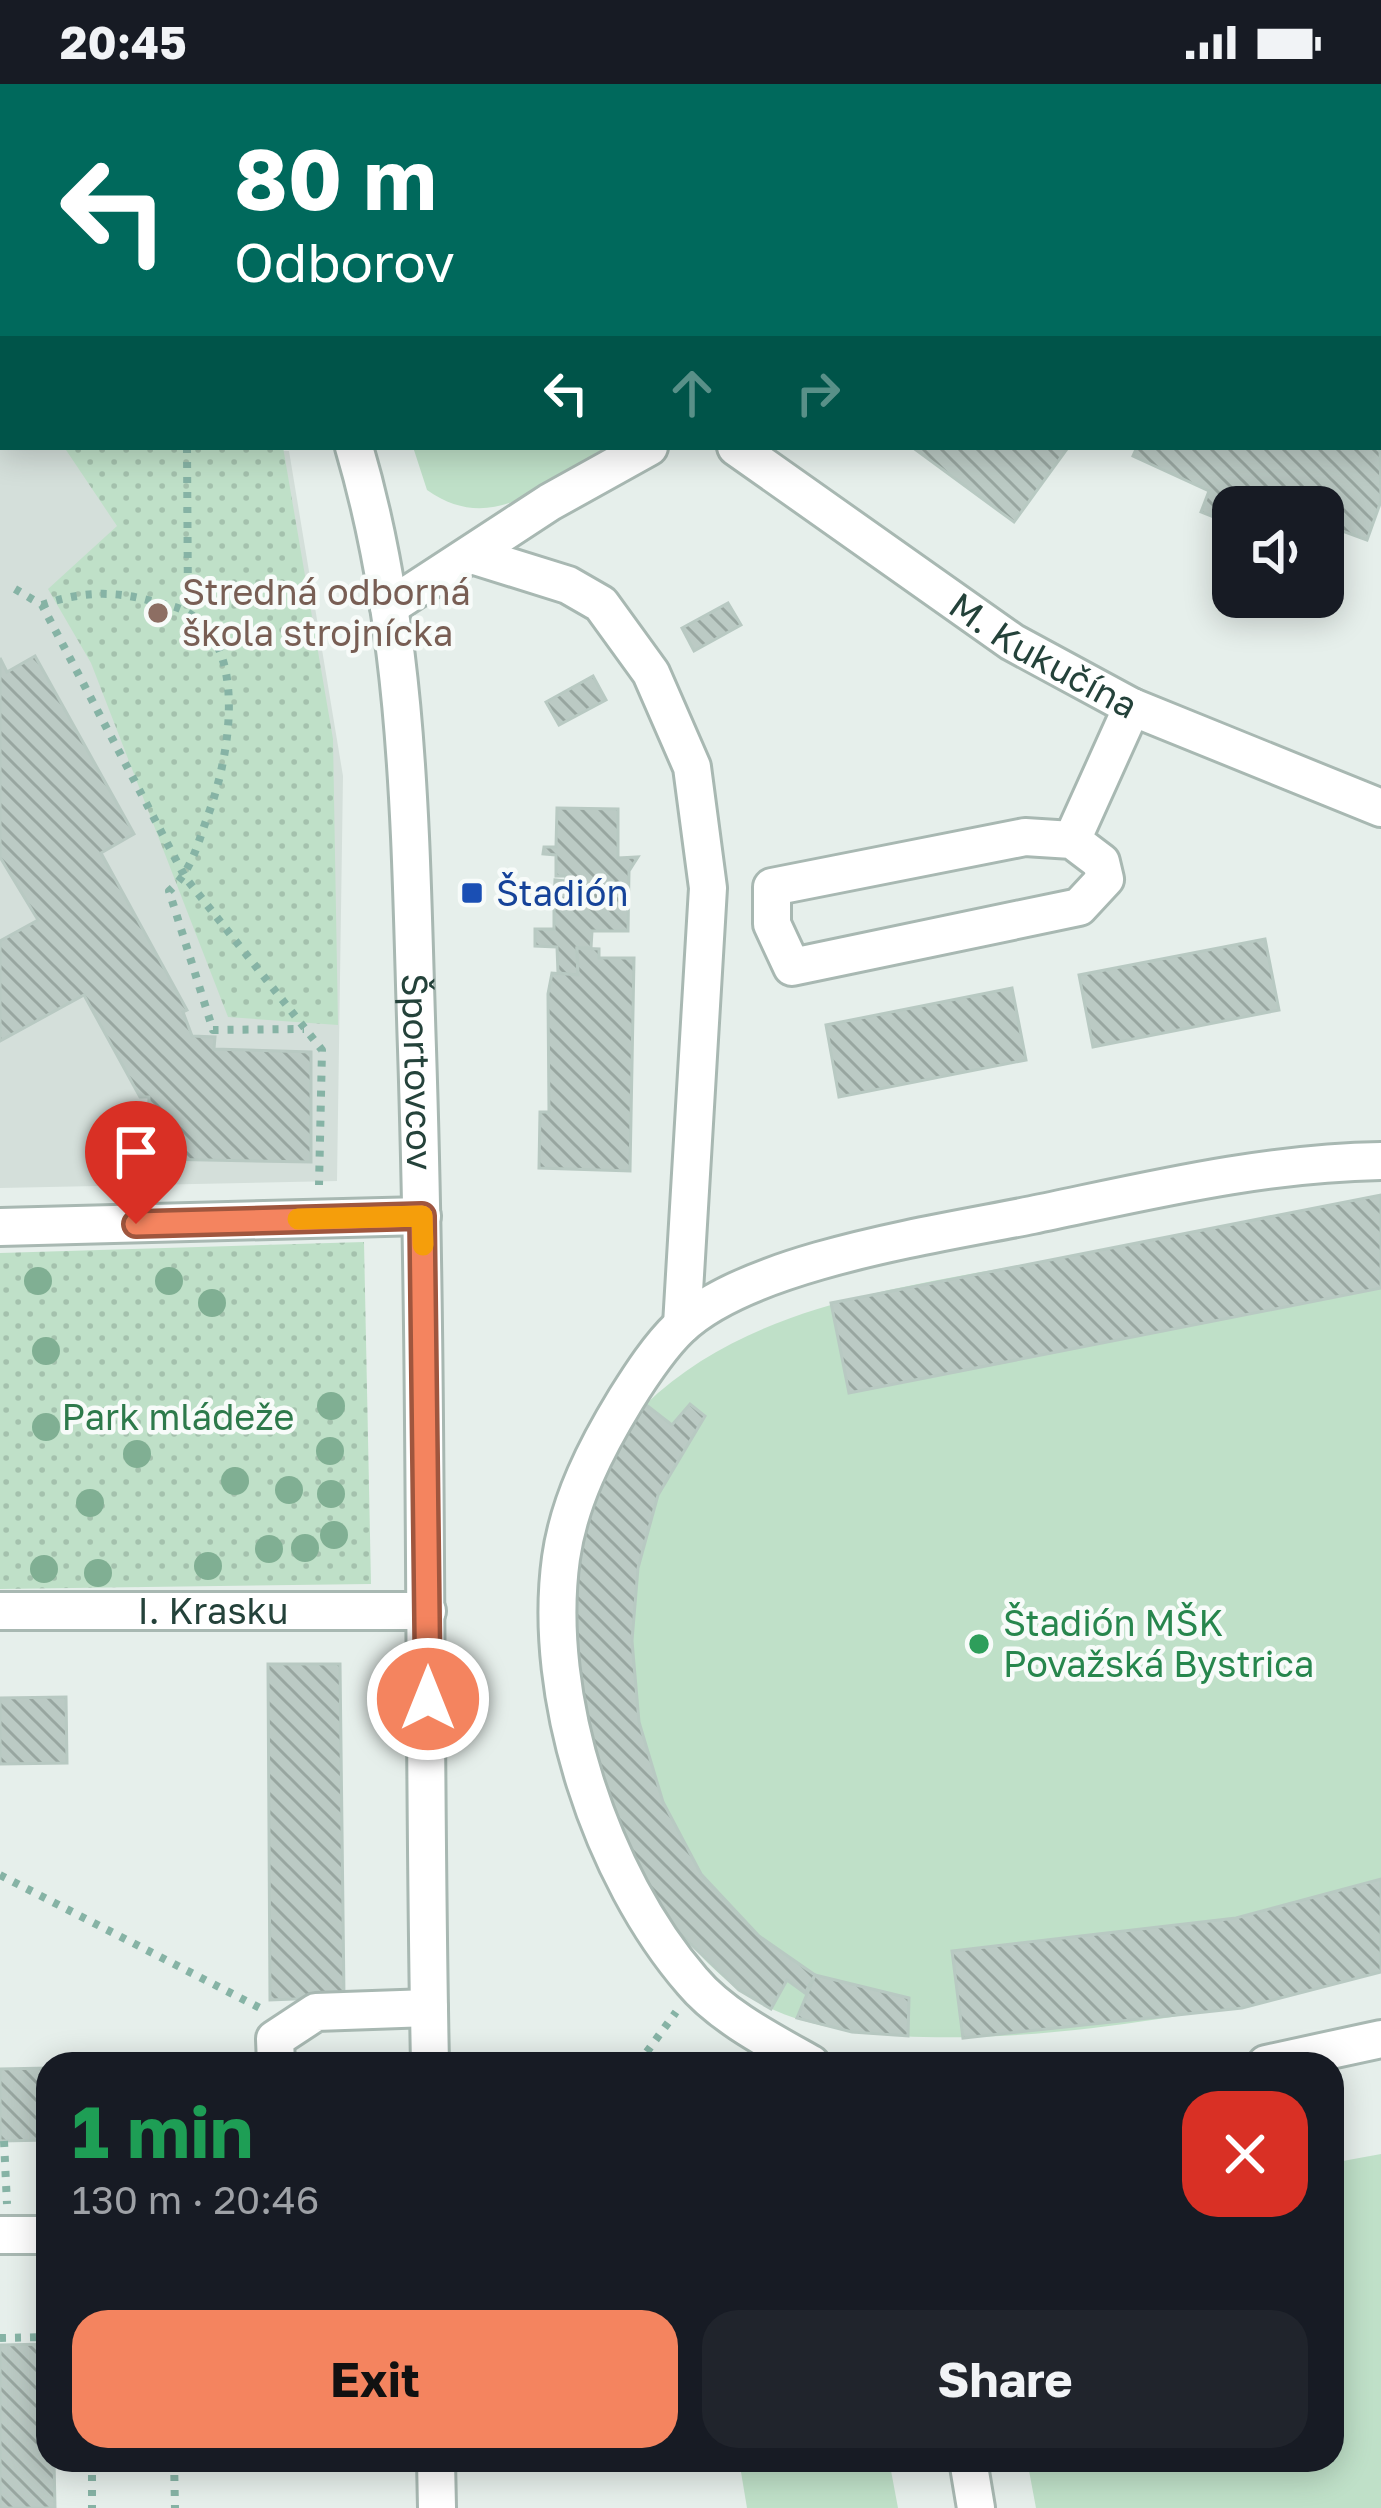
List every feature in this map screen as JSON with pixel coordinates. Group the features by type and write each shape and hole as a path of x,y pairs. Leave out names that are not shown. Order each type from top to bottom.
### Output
{"street":[{"path":"389,607 550,502 644,450"},
{"name":"M. Kukučína","path":"740,450 924,585 1012,642 1132,707 1381,808"},
{"name":"Športovcov","path":"358,452 389,607 406,743 422,1216 430,2052"},
{"path":"472,555 568,585 601,604 651,673 692,767 708,888 682,1325"},
{"path":"1072,839 1132,707"},
{"path":"1025,837 1072,839 1101,862 1105,879 1079,907 792,967 772,924 772,887 1025,837"},
{"path":"793,2052 695,1985 658,1937 592,1805 572,1736 558,1622 561,1556 581,1482 638,1380 682,1325 764,1278 936,1234 1225,1173 1381,1160"},
{"path":"0,1228 422,1216"},
{"name":"I. Krasku","path":"0,1611 427,1611"},
{"path":"276,2052 275,2039 316,2012 429,2008"},
{"path":"1321,2052 1381,2039"},
{"path":"4,2235 36,2234"},
{"path":"436,2472 437,2508"},
{"path":"970,2472 976,2508"}],"path":[{"path":"188,450 188,612"},
{"path":"15,590 42,605 185,877 322,1050 319,1169"},
{"path":"42,605 79,592 135,596 188,612 217,645 229,691 226,768 185,877 169,891 213,1030 306,1030"},
{"path":"0,1875 253,2005 300,2023"},
{"path":"647,2052 695,1985"},
{"path":"4,2140 4,2235"},
{"path":"0,2338 36,2337"},
{"path":"92,2472 92,2508"},
{"path":"174,2472 175,2508"}],"shaded area":[{"name":"Stredná odborná škola strojnícka","path":"0,450 289,451 343,776 337,1181 0,1188"}],"green space":[{"path":"66,450 284,450 333,739 338,1025 228,1017 91,663 48,589 117,526"},
{"path":"414,450 601,450 541,488 497,506 451,503 427,490"},
{"name":"Štadión MŠK Považská Bystrica","path":"1381,1195 1381,1972 1161,2019 989,2036 908,2036 834,2028 774,2010 713,1968 665,1910 626,1845 604,1795 583,1714 577,1629 587,1525 609,1458 645,1405 688,1369 736,1341 842,1302"},
{"name":"Park mládeže","path":"364,1242 371,1584 0,1589 0,1253"},
{"path":"1381,2154 1381,2508 1036,2508 1029,2472 1344,2472 1344,2161"},
{"path":"741,2472 891,2472 898,2508 747,2508"}],"building":[{"path":"916,450 1066,450 1014,522"},
{"path":"1136,450 1380,450 1381,501 1367,540 1344,532 1344,486 1212,486 1212,516 1201,512 1209,491 1133,456"},
{"path":"728,603 741,625 694,651 682,628"},
{"path":"35,656 134,834 101,853 187,1010 183,1012 192,1036 215,1037 214,1049 311,1052 311,1162 158,1159 158,1145 148,1145 149,1097 140,1097 84,995 0,1041 0,941 38,920 0,857 0,658 7,672"},
{"path":"593,676 606,700 559,725 546,702"},
{"path":"557,808 618,809 618,858 638,857 629,871 628,931 592,931 591,948 577,948 578,975 558,973 557,947 535,946 535,929 554,929 554,906 565,906 565,901 554,901 555,880 566,881 566,876 556,876 556,855 543,854 544,847 556,847"},
{"path":"1265,939 1279,1010 1093,1047 1079,975"},
{"path":"577,948 599,949 599,958 634,958 630,1171 539,1168 540,1112 549,1112 548,994 552,973 578,975"},
{"path":"1012,988 1026,1060 839,1097 826,1025"},
{"path":"1381,1195 1381,1288 849,1393 831,1303"},
{"path":"645,1404 672,1425 690,1404 705,1416 658,1495 638,1568 632,1641 639,1722 663,1802 701,1874 759,1936 815,1975 805,1993 787,1980 771,2009 739,1990 674,1928 621,1837 579,1693 575,1595 585,1528 622,1434"},
{"path":"268,1664 340,1664 344,1997 270,2000"},
{"path":"66,1697 67,1763 0,1764 0,1698"},
{"path":"1381,1879 1381,1972 1242,2008 963,2038 952,1951 1236,1918"},
{"path":"815,1975 909,1998 908,2036 852,2032 797,2018"},
{"path":"36,2068 36,2140 0,2141 0,2069"},
{"path":"36,2344 36,2472 54,2472 55,2508 0,2508 0,2345"}],"slow traffic":[{"path":"298,1219 422,1216 423,1245"}],"place":[{"name":"Stredná odborná škola strojnícka","path":"158,613"},
{"name":"Štadión","path":"472,893"},
{"name":"Štadión MŠK Považská Bystrica","path":"979,1644"}],"route":[{"path":"136,1224 422,1216 428,1699"}]}
